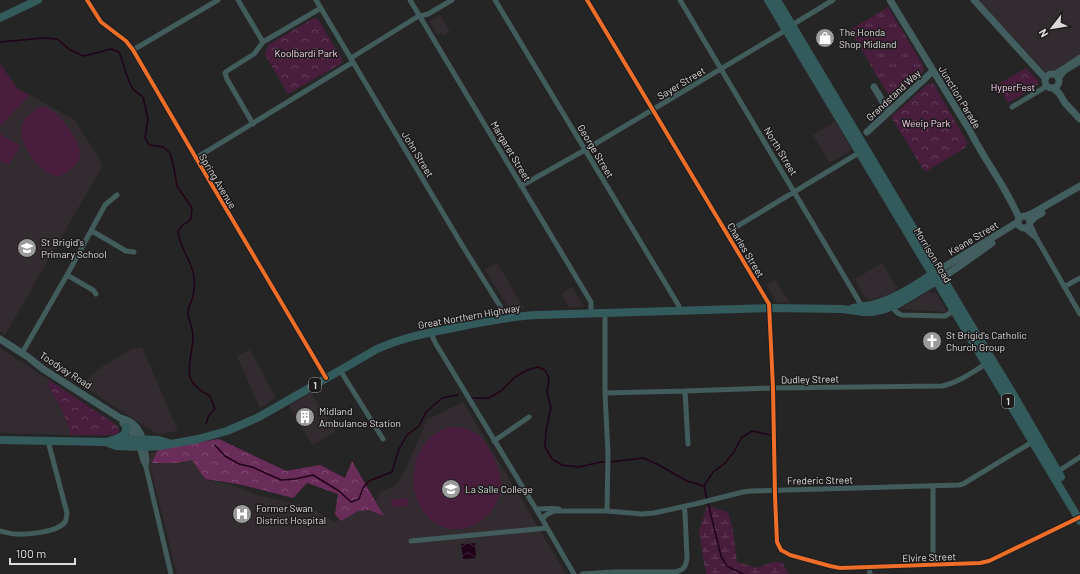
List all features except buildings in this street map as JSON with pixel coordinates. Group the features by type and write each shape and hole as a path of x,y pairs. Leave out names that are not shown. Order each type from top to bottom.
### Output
{"main road":[{"path":"0,18 38,0"},
{"name":"Morrison Road","path":"768,0 789,28 938,276 1013,394 1036,441"},
{"name":"Morrison Road","path":"777,0 794,44 863,150"},
{"name":"Morrison Road","path":"938,276 952,307 986,364 1036,441 1080,517"},
{"name":"Great Northern Highway","path":"106,442 116,446 159,440 171,443 207,437 237,427 259,417 377,349 395,341 432,331 522,315 770,308 879,310 902,293 938,276"},
{"path":"116,439 123,436 126,427"},
{"name":"Great Northern Highway","path":"0,440 106,442 116,439 141,443"}],"street":[{"name":"Spring Avenue","path":"87,0 99,20 126,41 133,50 326,378"},
{"path":"133,50 218,0"},
{"path":"238,0 263,42"},
{"name":"John Street","path":"316,0 500,306 503,318"},
{"name":"Margaret Street","path":"410,0 591,302 590,314"},
{"path":"196,158 253,124 420,16 428,14 452,0"},
{"name":"George Street","path":"495,0 679,306 679,311"},
{"name":"Charles Street","path":"587,0 769,304 774,388 777,542"},
{"name":"North Street","path":"680,0 864,309"},
{"name":"Sayer Street","path":"522,186 653,110 833,0"},
{"name":"Junction Parade","path":"890,0 1024,222"},
{"path":"974,0 1052,81 1080,119"},
{"path":"978,0 1080,113"},
{"path":"253,124 225,73 227,70 254,54 263,42 321,8"},
{"path":"1052,81 1060,70 1080,57"},
{"path":"1012,107 1080,62"},
{"name":"Grandstand Way","path":"867,132 933,71"},
{"path":"874,87 889,112"},
{"path":"726,233 863,150"},
{"name":"Keane Street","path":"938,276 964,263 988,245 1016,228 1033,214 1080,186"},
{"name":"Keane Street","path":"1024,222 1080,191"},
{"path":"22,353 68,275 105,205 117,195"},
{"path":"1024,222 1037,239 1080,314"},
{"path":"92,231 126,251 134,252"},
{"path":"68,275 93,290 96,294"},
{"path":"1064,287 1080,278"},
{"path":"890,303 898,314 902,315 945,316 950,313 952,307"},
{"path":"605,313 605,393 608,454 607,511"},
{"path":"432,331 436,344 542,518 574,574"},
{"name":"Toodyay Road","path":"0,340 120,418 128,420 136,426 142,435 141,443"},
{"name":"Dudley Street","path":"605,393 685,392 774,388 942,386 956,382 986,364"},
{"path":"340,370 383,439"},
{"path":"685,392 688,444"},
{"path":"494,441 529,417"},
{"name":"Toodyay Road","path":"120,418 141,443"},
{"path":"0,531 15,534 34,533 55,528 64,523 67,513 48,441"},
{"name":"Frederic Street","path":"542,518 554,511 607,511 642,514 654,513 743,492 959,486 1036,441"},
{"path":"141,443 143,461 146,467 171,574"},
{"path":"1055,473 1080,457"},
{"path":"933,486 934,564"},
{"path":"582,574 674,573 683,569 686,563 687,547 684,507"},
{"name":"Frederic Street","path":"536,509 551,508 568,511"},
{"name":"Elvire Street","path":"777,542 781,550 790,555 840,568 980,563 1080,517"},
{"path":"411,541 547,528"},
{"path":"869,567 870,574"}],"shaded area":[{"path":"979,0 1080,0 1080,57 1048,75"},
{"path":"440,15 450,32 443,36 441,33 437,35 430,22"},
{"name":"St Brigid's Primary School","path":"30,95 75,120 103,165 5,335 0,331 0,126"},
{"path":"835,121 852,150 830,163 813,135"},
{"path":"497,263 524,308 510,310 485,270"},
{"path":"882,263 898,289 888,295 871,300 866,299 855,279"},
{"path":"776,280 790,303 777,302 766,285"},
{"path":"572,287 584,307 569,307 561,294"},
{"path":"928,292 936,293 947,312 900,309"},
{"path":"142,347 178,431 157,434 80,384 106,364 132,349"},
{"path":"0,348 49,380 48,386 62,410 70,431 70,435 0,433"},
{"path":"250,350 276,398 260,408 237,356"},
{"path":"311,392 336,432 312,445 289,405"},
{"path":"463,402 566,574 177,574 149,463 150,453 193,448 203,479 228,484 257,495 310,507 334,522 377,499 380,492 395,486 403,475 427,420"}],"green space":[{"path":"888,7 924,67 923,72 895,99 892,98 886,91 850,30"},
{"name":"Koolbardi Park","path":"314,18 318,19 342,59 340,64 288,94 265,55 268,45"},
{"path":"0,64 18,89 30,95 0,126"},
{"name":"HyperFest","path":"1026,68 1039,84 1008,103 997,85"},
{"name":"Weeip Park","path":"933,83 967,142 966,147 925,172 891,117 928,84"},
{"path":"39,107 45,107 62,120 79,147 80,156 77,163 65,174 59,176 52,175 45,171 38,165 26,148 21,131 22,124 29,114"},
{"path":"0,134 20,146 9,165 0,161"},
{"path":"49,380 115,424 119,429 118,434 70,435 70,431 62,410 48,386"},
{"path":"449,427 467,429 481,437 487,445 498,467 500,475 500,492 494,508 479,522 461,529 443,527 429,518 419,504 414,487 414,469 420,451 431,437"},
{"path":"219,439 286,471 320,465 345,478 352,461 384,516 369,510 358,511 341,521 335,514 338,494 307,483 293,498 238,484 205,479 192,460 176,463 152,463 158,449"},
{"path":"408,498 409,506 392,507 391,500"},
{"path":"707,506 728,512 733,531 737,562 757,568 773,562 782,562 789,574 706,574 699,531"}],"water":[{"path":"475,543 476,558 463,559 461,544"}],"waterway":[{"path":"0,42 44,38 57,39 70,50 84,56 111,49 119,52 133,89 143,97 148,119 145,138 149,145 163,147 170,153 177,186 192,208 191,219 178,231 181,243 191,265 194,279 193,296 188,310 193,335 189,370 190,377 193,384 210,396 215,409 209,415 206,424"},
{"path":"471,398 489,398 501,391 515,377 527,370 538,367 545,370 549,378 547,392 551,408 546,430 545,447 552,459 562,465 579,467 606,462"},
{"path":"215,445 225,456 239,464 252,467 281,480 313,475 339,491 351,502 359,499 363,488 369,481 392,472 399,449 407,435 419,426 426,412 442,398 458,395"},
{"path":"704,486 713,472 724,464 734,452 741,438 752,431 771,435"},
{"path":"610,462 643,458 687,481 704,486"},
{"path":"704,486 707,499"},
{"path":"708,503 721,556 727,566 743,574"}],"cycle path":[{"path":"87,0 101,22 126,41 133,50 326,378"},
{"path":"587,0 769,304 777,542 781,550 790,555 840,568 980,563 989,561 1080,517"}],"place":[{"name":"The Honda Shop Midland","path":"825,38"},
{"name":"St Brigid's Primary School","path":"27,248"},
{"name":"St Brigid's Catholic Church Group","path":"932,341"},
{"name":"Midland Ambulance Station","path":"305,417"},
{"name":"La Salle College","path":"451,489"},
{"name":"Former Swan District Hospital","path":"242,514"}]}
